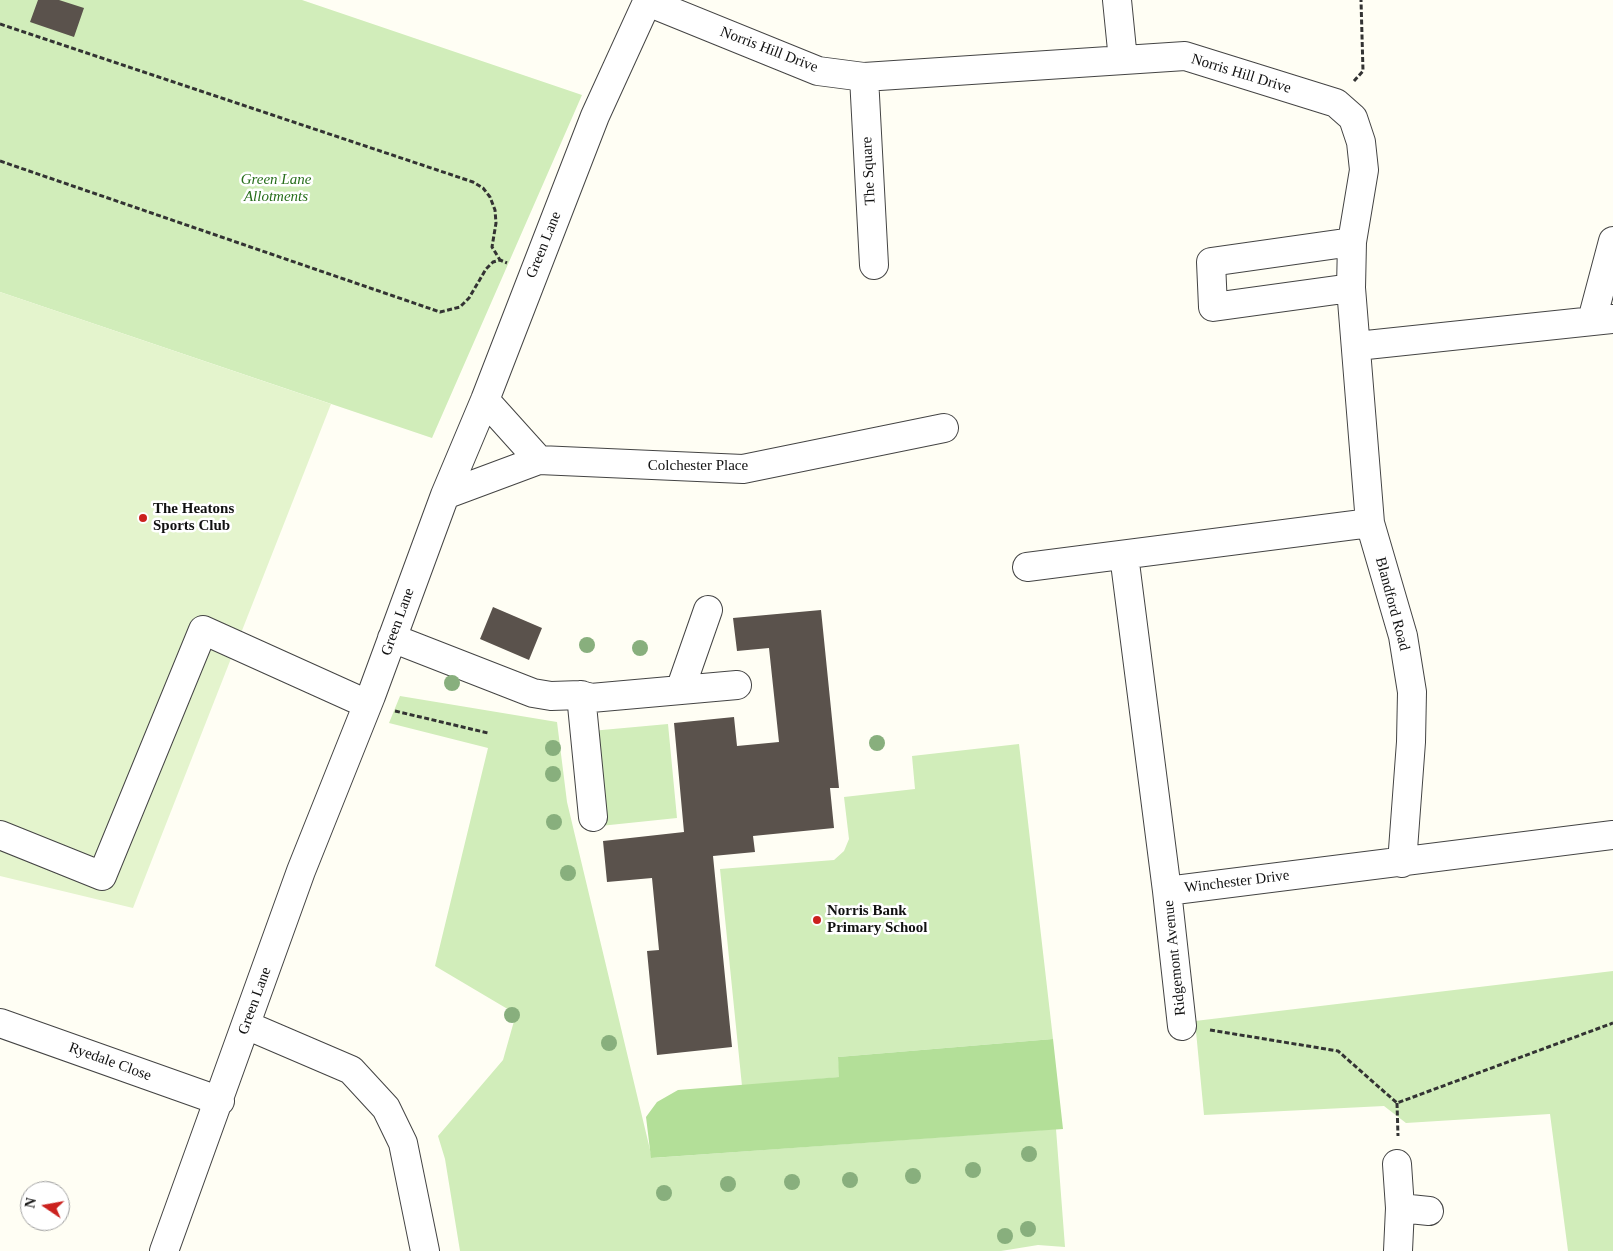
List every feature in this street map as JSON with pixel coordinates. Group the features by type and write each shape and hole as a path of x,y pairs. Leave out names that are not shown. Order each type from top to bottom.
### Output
{"street":[{"path":"1117,0 1122,60"},
{"name":"Norris Hill Drive","path":"648,1 818,71 864,77 1186,56 1336,103 1353,118 1361,142 1364,170 1352,242 1351,288 1357,346"},
{"name":"Green Lane","path":"164,1251 220,1101 301,871 367,704 445,495 485,400 595,116 648,1"},
{"name":"The Square","path":"864,77 874,265"},
{"path":"1357,346 1602,320 1613,241"},
{"path":"1351,288 1213,307 1211,262 1352,242"},
{"name":"Blandford Road","path":"1357,346 1370,523 1403,636 1412,692 1411,742 1402,863"},
{"path":"485,400 539,460"},
{"name":"Colchester Place","path":"445,495 539,460 743,469 944,428"},
{"path":"1027,566 1370,523"},
{"name":"Winchester Drive","path":"1124,555 1167,891 1613,835"},
{"path":"680,690 708,610"},
{"path":"0,835 102,876 203,630 367,704"},
{"path":"392,638 532,693 551,696 581,695 591,698 737,685"},
{"path":"581,695 593,817"},
{"name":"Ridgemont Avenue","path":"1167,891 1182,1026"},
{"name":"Ryedale Close","path":"0,1023 220,1101"},
{"path":"246,1025 351,1070 386,1108 403,1143 425,1251"},
{"path":"1397,1164 1400,1208 1398,1251"},
{"path":"1400,1208 1429,1211"}],"path":[{"path":"1336,103 1363,71 1361,0"},
{"path":"0,24 473,182 483,188 493,203 496,223 492,247 500,260 533,273"},
{"path":"0,161 440,312 460,307 469,298 486,269 493,262 500,260"},
{"path":"367,704 488,733"},
{"path":"1182,1026 1338,1051 1397,1103 1613,1023"}],"green space":[{"name":"Green Lane Allotments","path":"0,0 302,0 582,95 432,438 0,292"},
{"name":"The Heatons Sports Club","path":"0,292 331,404 133,908 0,876"},
{"path":"400,696 557,722 567,802 652,1158 1056,1129 1065,1247 1038,1245 1001,1251 460,1251 445,1159 438,1136 503,1060 516,1014 435,966 488,748 389,723"},
{"path":"668,724 677,818 600,826 591,731"},
{"path":"1019,744 1053,1039 838,1057 840,1077 742,1086 720,869 834,860 844,851 849,839 844,797 915,789 912,756"},
{"path":"1613,971 1613,1251 1568,1251 1550,1114 1406,1123 1384,1106 1204,1115 1195,1021"},
{"path":"1053,1039 1063,1129 651,1158 646,1117 657,1102 678,1090 839,1077 838,1057"}],"building":[{"path":"38,0 59,0 84,8 74,37 30,22"},
{"path":"493,607 542,628 529,660 480,639"},
{"path":"821,610 839,788 830,788 834,828 753,836 755,852 713,856 732,1047 657,1055 647,951 659,950 652,878 607,882 603,841 684,832 674,723 734,717 737,746 779,742 769,648 737,651 733,618"}],"place":[{"name":"The Heatons Sports Club","path":"143,518"},
{"name":"Norris Bank Primary School","path":"817,920"}]}
